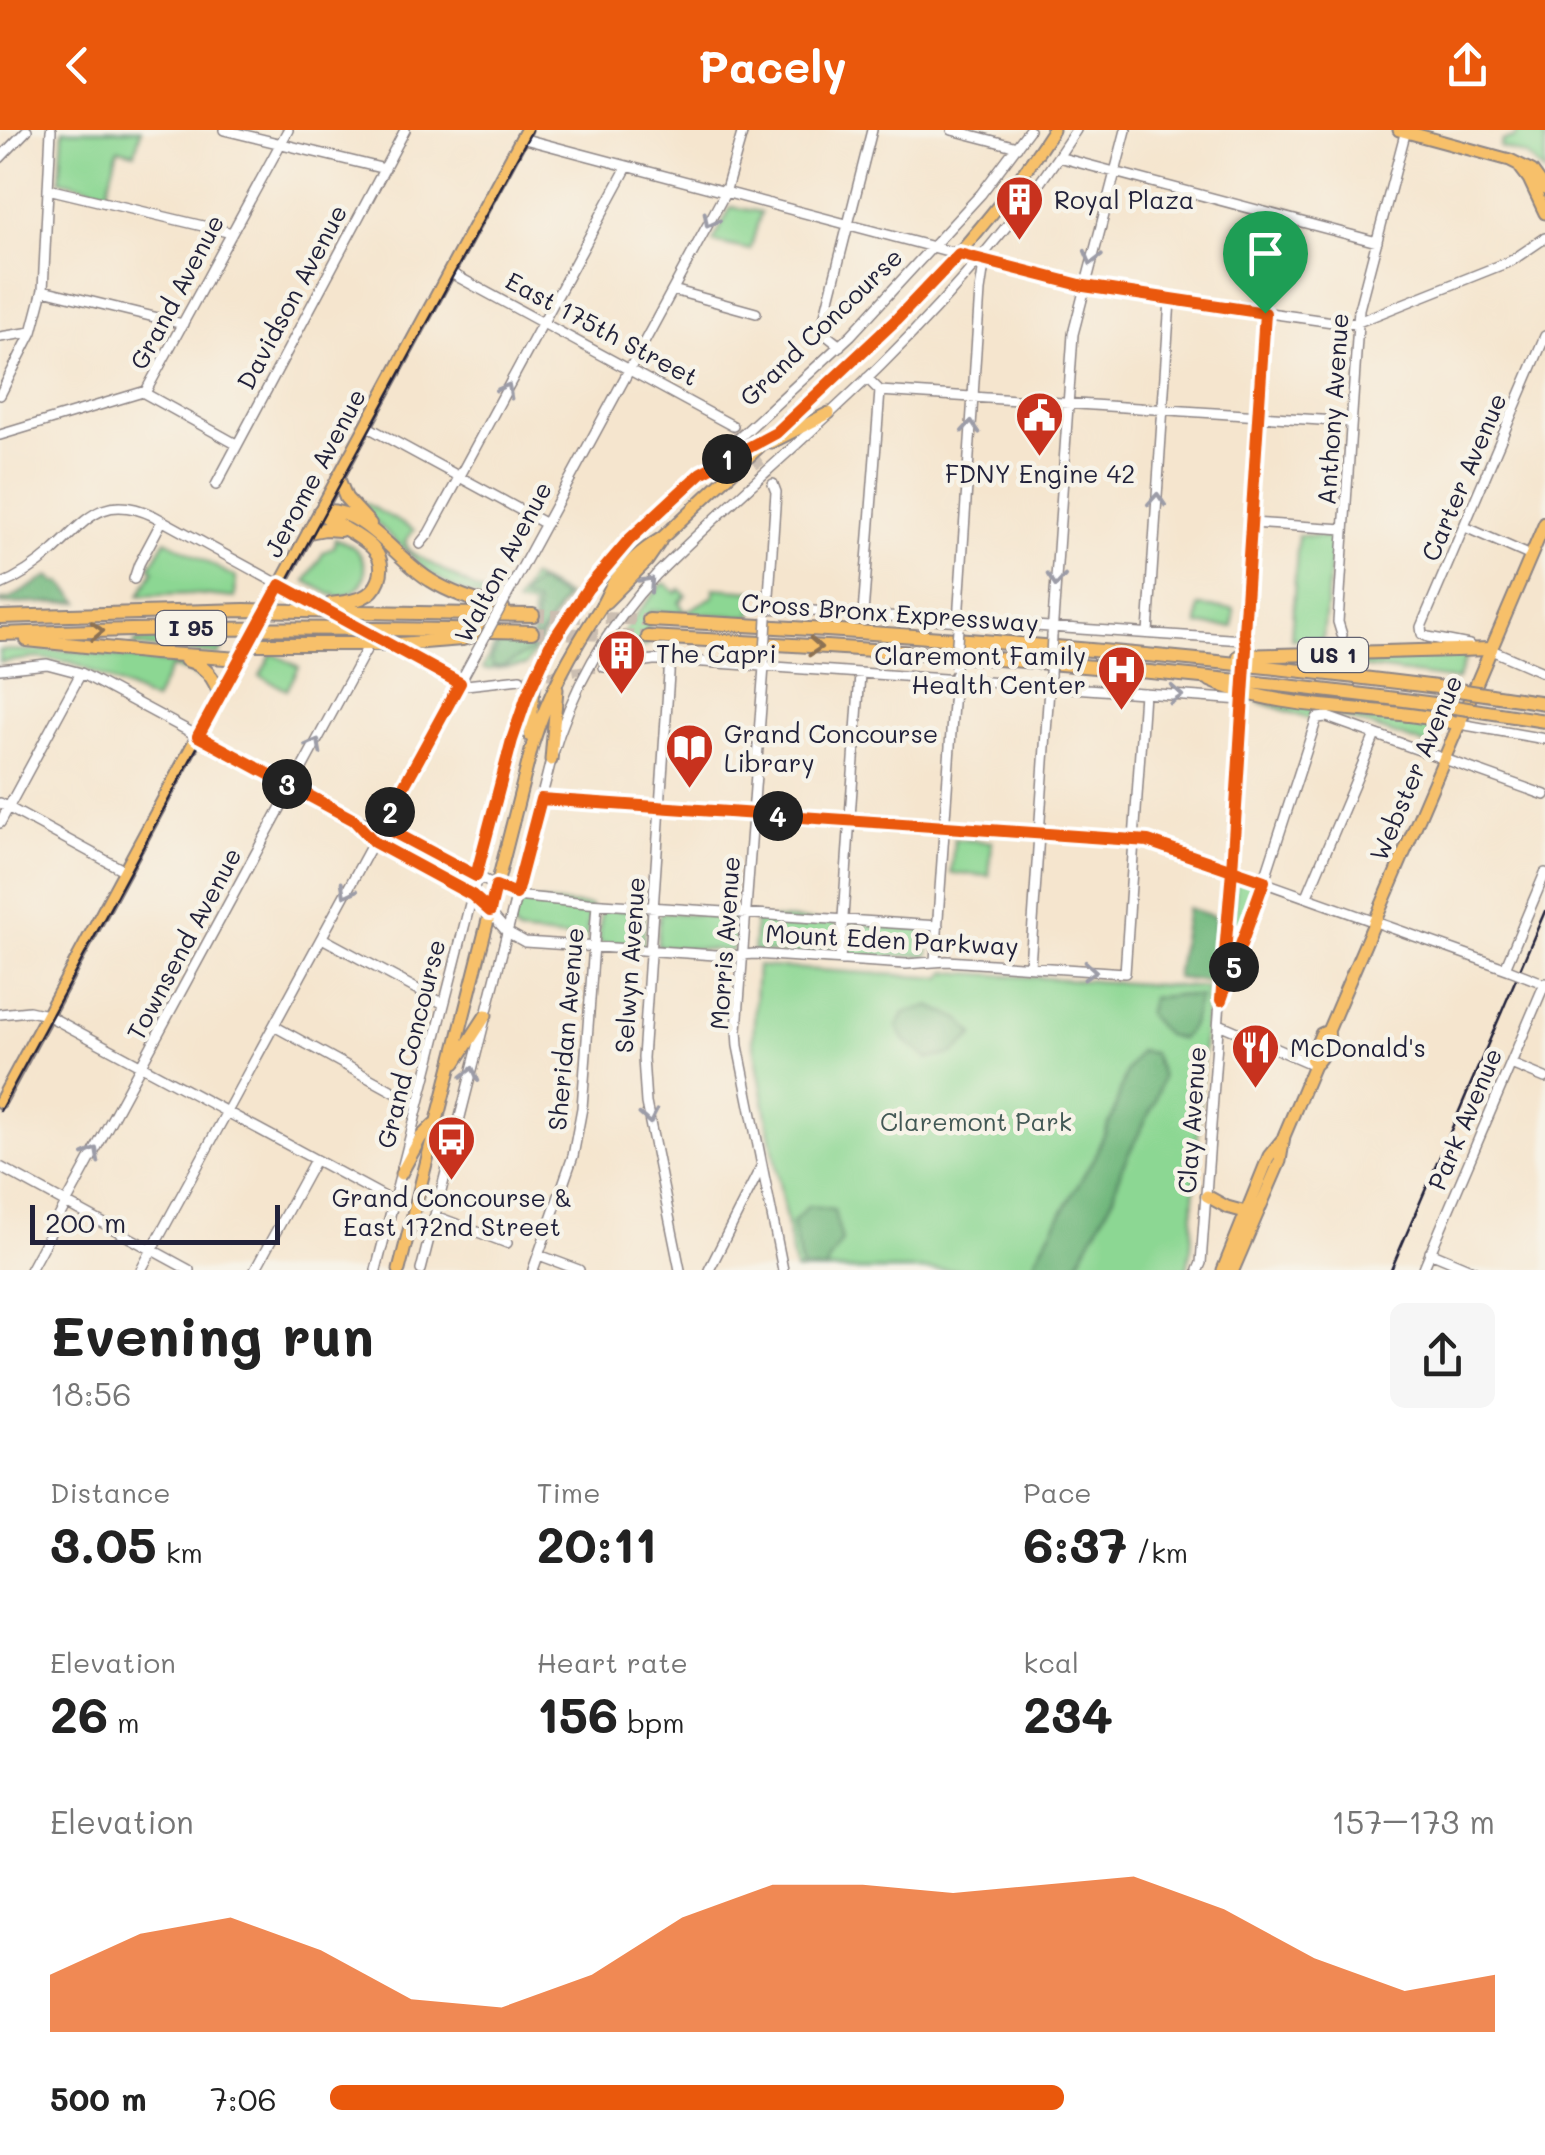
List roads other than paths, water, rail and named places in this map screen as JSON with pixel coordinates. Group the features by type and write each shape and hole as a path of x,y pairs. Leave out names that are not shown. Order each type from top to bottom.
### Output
{"highway":[{"path":"338,478 346,498 391,549"},
{"path":"320,511 354,518 391,549"},
{"path":"273,604 353,601 370,593 380,579 381,564 375,551 320,511"},
{"path":"308,532 333,529 361,538"},
{"name":"I 95","path":"0,617 273,604 533,614 480,602 444,588 391,549"},
{"name":"Cross Bronx Expressway","path":"649,620 1175,656 1445,688 1545,704"},
{"name":"I 95","path":"0,636 232,628 485,636 532,632"},
{"path":"0,636 154,654 240,659"},
{"path":"250,640 398,644 485,636"},
{"name":"Cross Bronx Expressway","path":"648,636 1199,675 1545,720"},
{"name":"US 1","path":"1175,656 1491,650"},
{"path":"154,654 201,666 220,696"},
{"name":"US 1","path":"1199,675 1224,687 1278,699 1460,724"}],"main road":[{"name":"Grand Concourse","path":"398,1270 527,766 540,721 576,645 618,576 896,320 959,254 1053,130"},
{"path":"1404,131 1506,158 1536,174 1545,189"},
{"name":"Jerome Avenue","path":"0,1102 273,604 308,532 524,134"},
{"path":"1517,164 1545,213"},
{"path":"759,449 830,414"},
{"path":"701,473 776,433"},
{"name":"Webster Avenue","path":"1223,1270 1280,1161 1284,1136 1314,1065 1311,1058 1321,1034 1328,1031 1545,523"},
{"path":"1531,556 1545,562"},
{"path":"527,766 535,676"},
{"path":"551,760 558,679"},
{"path":"450,1071 486,1015"},
{"path":"401,1174 421,1137 437,1120"},
{"path":"1206,1196 1251,1213"},
{"name":"Webster Avenue","path":"1233,1270 1251,1213"},
{"path":"404,1248 407,1270"}],"street":[{"path":"0,158 28,130"},
{"path":"0,394 32,332 43,290 51,130"},
{"path":"224,130 385,169"},
{"name":"Grand Avenue","path":"0,435 144,393 288,130"},
{"name":"Davidson Avenue","path":"216,484 405,130"},
{"name":"Walton Avenue","path":"141,1270 725,193 742,130"},
{"path":"840,346 821,331 872,130"},
{"path":"952,130 1017,147"},
{"name":"Grand Concourse","path":"376,1270 512,740 535,676 562,625 595,578 629,540 840,346 934,247 981,194 1029,130"},
{"path":"421,1270 551,760 567,712 588,668 633,600 868,378 979,260 1076,130"},
{"path":"1030,966 1073,334 1126,130"},
{"name":"Anthony Avenue","path":"1342,635 1338,622 1359,308 1404,131"},
{"path":"524,134 627,167 1084,286 1346,324 1511,260 1545,238"},
{"path":"1058,158 1376,242"},
{"path":"420,544 428,536 627,167"},
{"path":"48,189 232,234"},
{"path":"936,961 983,276 979,260"},
{"name":"East 175th Street","path":"450,272 733,426"},
{"path":"43,290 183,324"},
{"path":"673,290 756,313"},
{"path":"1148,632 1170,300"},
{"name":"Clay Avenue","path":"1198,1270 1232,870 1265,313"},
{"path":"0,338 32,332"},
{"name":"Carter Avenue","path":"1491,650 1428,638 1422,634 1422,623 1540,359 1545,336"},
{"path":"868,378 880,391 1351,422"},
{"path":"863,614 880,391"},
{"path":"144,393 236,444"},
{"path":"366,426 546,524"},
{"name":"Morris Avenue","path":"773,484 776,495 741,955 738,1046 783,1270"},
{"path":"2,584 40,562 94,514 110,509 138,510 460,683 472,686 520,679"},
{"path":"134,580 162,520"},
{"path":"1252,523 1344,529"},
{"path":"1465,527 1531,556"},
{"path":"768,613 863,614 1053,631 1148,632 1245,644"},
{"name":"Townsend Avenue","path":"30,1270 374,636"},
{"path":"1491,650 1545,673"},
{"path":"604,667 670,659 1242,698"},
{"name":"Selwyn Avenue","path":"670,659 643,1058 646,1103 680,1270"},
{"path":"0,669 48,664 81,674 354,820 374,842 472,895 507,932"},
{"path":"0,823 4,806 81,674"},
{"path":"840,960 860,674"},
{"path":"1134,839 1144,693"},
{"path":"1221,1000 1319,717 1545,795"},
{"path":"1460,724 1545,738"},
{"path":"1307,896 1376,735"},
{"path":"541,799 1154,842 1543,983"},
{"path":"4,806 125,871"},
{"name":"Mount Eden Parkway","path":"354,820 382,826 496,886 529,898 938,926"},
{"name":"Mount Eden Parkway","path":"507,932 529,942 594,947 1126,973 1134,839"},
{"path":"1507,969 1545,873"},
{"name":"Sheridan Avenue","path":"534,1270 573,1156 582,1108 597,904"},
{"path":"322,938 444,1004"},
{"name":"Park Avenue","path":"1422,1270 1543,983"},
{"path":"0,1014 47,1014 394,1202"},
{"path":"1219,1024 1314,1065"},
{"path":"274,1026 418,1104"},
{"path":"1511,1064 1545,1078"},
{"path":"256,1270 314,1160"},
{"path":"710,1270 762,1164"},
{"path":"0,1167 189,1270"},
{"path":"435,1216 507,1243"},
{"path":"1430,1252 1474,1270"},
{"path":"539,1255 580,1270"}],"tunnel":[{"path":"733,426 773,484"},
{"path":"533,615 649,620"},
{"path":"532,632 648,637"},
{"path":"520,679 604,667"}],"railway":[{"path":"0,1111 532,130"},
{"path":"1391,1270 1545,911"}],"place":[{"name":"Royal Plaza","path":"1019,242"},
{"name":"FDNY Engine 42","path":"1040,458"},
{"name":"The Capri","path":"621,696"},
{"name":"Claremont Family Health Center","path":"1121,712"},
{"name":"Grand Concourse Library","path":"689,790"},
{"name":"McDonald's","path":"1255,1090"},
{"name":"Grand Concourse & East 172nd Street","path":"452,1182"}],"park label":[{"name":"Claremont Park","path":"976,1122"}]}
